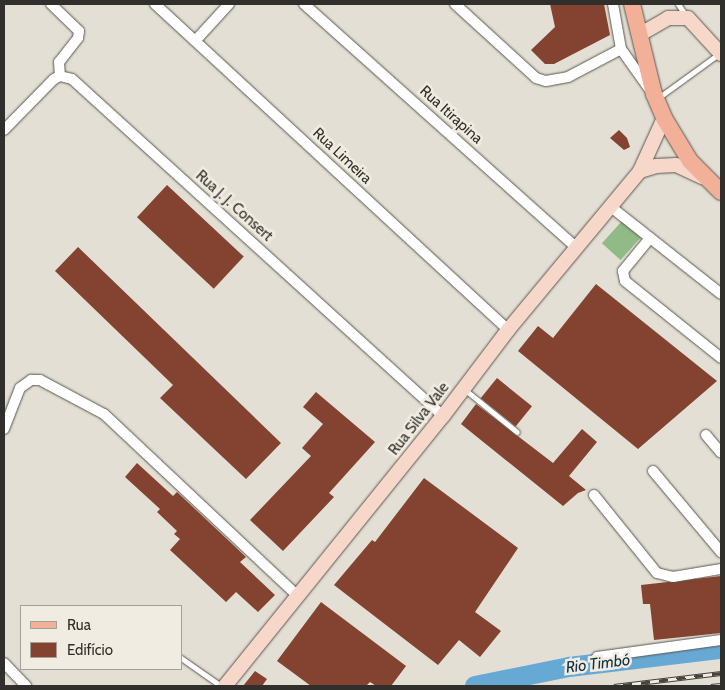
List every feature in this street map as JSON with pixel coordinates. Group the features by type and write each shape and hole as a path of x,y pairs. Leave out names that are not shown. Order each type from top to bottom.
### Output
{"main road":[{"path":"632,4 655,97 664,118 677,144 702,177 721,192"}],"street":[{"path":"4,130 60,76 59,62 78,38 79,31 50,4"},
{"name":"Rua Limeira","path":"155,4 508,330"},
{"path":"196,40 229,4"},
{"name":"Rua Itirapina","path":"304,4 577,248"},
{"path":"455,4 541,80 558,80 568,77 621,49"},
{"path":"613,4 621,49 637,75 655,97"},
{"path":"639,35 668,18 688,18 721,53"},
{"name":"Rua J. J. Consert","path":"60,76 72,79 443,416"},
{"name":"Rua Silva Vale","path":"225,686 443,416 508,330 640,171 664,118"},
{"path":"640,171 656,166 676,165 702,177"},
{"path":"611,207 721,294"},
{"path":"650,238 623,271 625,281 721,358"},
{"path":"4,429 20,388 31,380 40,380 104,414 298,596"},
{"path":"706,435 721,453"},
{"path":"652,471 721,552"},
{"path":"594,495 657,573 673,576 721,569"},
{"path":"597,657 721,640"},
{"path":"4,663 26,686"}],"lane":[{"path":"678,4 688,18"},
{"path":"655,97 721,53"},
{"path":"464,388 517,432"},
{"path":"182,659 221,686"}],"green space":[{"path":"622,221 641,238 621,260 602,243"}],"building":[{"path":"550,4 604,4 610,35 554,64 545,64 531,50 555,27"},
{"path":"619,130 627,138 630,147 624,150 610,138"},
{"path":"167,185 244,257 214,289 137,217"},
{"path":"78,247 281,443 246,479 160,398 173,385 55,271"},
{"path":"596,284 717,381 638,449 518,351 538,326 553,338"},
{"path":"497,378 532,406 516,427 481,398"},
{"path":"316,392 375,442 329,493 334,497 283,551 250,520 311,456 302,448 323,424 303,407"},
{"path":"476,404 553,463 582,429 597,442 569,476 586,490 578,493 563,506 461,424"},
{"path":"137,463 173,496 177,492 246,557 240,562 275,595 258,612 236,592 226,602 170,550 180,539 174,534 177,531 157,512 160,509 125,477"},
{"path":"424,478 518,548 475,612 501,631 480,657 459,640 438,665 334,585 372,540 375,542"},
{"path":"721,576 721,633 654,640 650,604 643,604 641,585"},
{"path":"321,602 406,666 391,686 376,686 370,682 366,686 311,686 277,661"},
{"path":"255,671 267,679 262,686 243,686"}],"waterway":[{"name":"Rio Timbó","path":"475,686 569,667 721,649"}],"railway":[{"path":"614,686 721,673"},
{"path":"711,686 721,685"}]}
